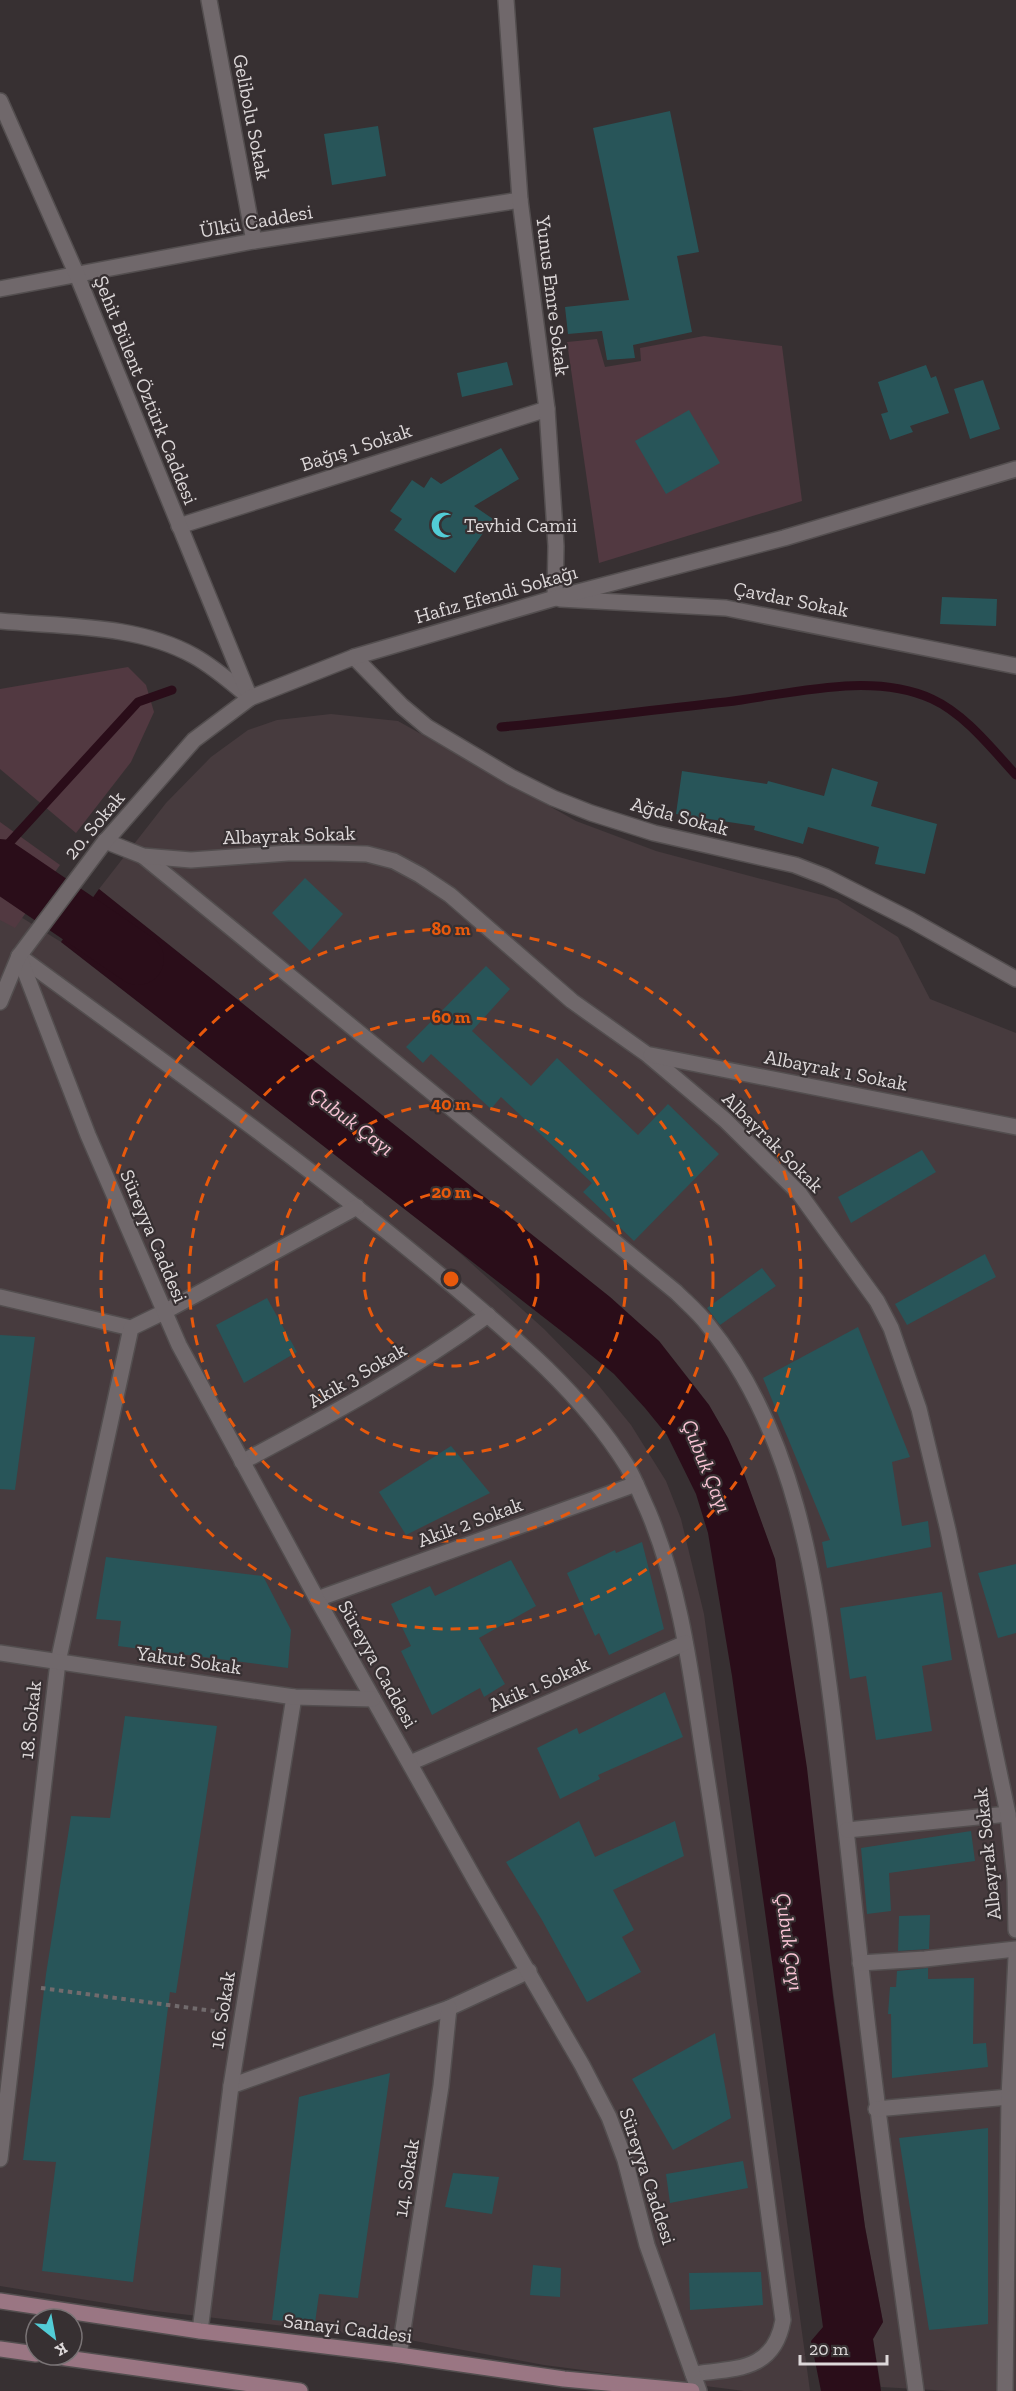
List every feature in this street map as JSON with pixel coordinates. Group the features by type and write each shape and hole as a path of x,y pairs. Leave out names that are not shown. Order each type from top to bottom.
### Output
{"main road":[{"name":"Sanayi Caddesi","path":"0,2301 200,2331 399,2355 564,2379 692,2391"},
{"path":"0,2349 24,2352"},
{"path":"84,2361 300,2391"}],"street":[{"name":"Gelibolu Sokak","path":"209,0 254,241"},
{"name":"Yunus Emre Sokak","path":"506,0 520,200 547,408 556,546 555,598"},
{"name":"Şehit Bülent Öztürk Caddesi","path":"0,101 77,274 250,698"},
{"name":"Ülkü Caddesi","path":"0,289 254,241 520,200"},
{"name":"Bağış 1 Sokak","path":"179,526 547,408"},
{"name":"Hafız Efendi Sokağı","path":"250,698 354,657 555,598 784,538 1016,469"},
{"name":"Çavdar Sokak","path":"555,598 726,608 1016,666"},
{"path":"0,621 118,632 158,640 194,656 250,698"},
{"name":"Ağda Sokak","path":"354,657 402,706 427,727 502,772 553,798 654,833 795,865 816,873 911,920 1016,979"},
{"name":"20. Sokak","path":"0,1002 20,954 104,843 195,740 250,698"},
{"name":"Albayrak Sokak","path":"104,843 143,856 191,860 288,853 330,853 367,854 394,861 450,895 572,1000 648,1055 725,1120 799,1193 877,1301 891,1328 919,1409 948,1530 1008,1814 1015,1880 1016,1930"},
{"path":"143,856 676,1292 708,1325 738,1370 761,1411 779,1450 795,1500 823,1635 847,1830 876,2109 916,2391"},
{"path":"20,954 357,1207 488,1315 570,1390 596,1419 636,1484 657,1531 671,1574 686,1643 726,1897 783,2320 776,2344 759,2361 748,2366 693,2374"},
{"name":"Süreyya Caddesi","path":"20,954 88,1135 179,1345 317,1599 478,1887 529,1971 609,2117 625,2160 648,2245 699,2391"},
{"name":"Albayrak 1 Sokak","path":"648,1055 1016,1127"},
{"path":"0,1297 131,1328 357,1207"},
{"name":"Akik 3 Sokak","path":"242,1462 399,1376 488,1315"},
{"name":"18. Sokak","path":"0,2159 57,1662 131,1328"},
{"name":"Akik 2 Sokak","path":"317,1599 636,1484"},
{"name":"Akik 1 Sokak","path":"410,1763 686,1643"},
{"name":"Yakut Sokak","path":"0,1653 294,1696 373,1699"},
{"name":"16. Sokak","path":"200,2331 231,2086 294,1696"},
{"path":"847,1830 1008,1814"},
{"path":"860,1963 925,1959 1016,1949"},
{"path":"1005,2391 1008,2097 1016,1957"},
{"path":"231,2086 449,2008 529,1971"},
{"name":"14. Sokak","path":"399,2355 441,2086 449,2008"},
{"path":"876,2109 1008,2097"}],"path":[{"path":"21,1985 242,2014"}],"shaded area":[{"path":"704,336 782,346 802,501 599,563 567,342 597,339 605,367 641,361 640,348"},
{"path":"128,667 146,685 154,712 131,762 76,833 0,769 0,689"},
{"path":"331,714 398,721 576,821 656,851 837,899 898,937 930,999 1016,1033 1016,2391 951,2391 881,2387 873,2339 883,2322 865,2227 775,1560 743,1471 709,1405 659,1341 610,1297 99,889 166,803 211,757 248,730 277,720"},
{"path":"0,822 60,865 15,928 0,920"},
{"path":"0,904 61,942 452,1246 544,1329 595,1381 631,1425 666,1481 681,1519 704,1614 810,2391 744,2391 544,2365 415,2341 155,2311 0,2286"}],"water":[{"path":"99,889 610,1297 659,1341 709,1405 728,1438 743,1471 775,1559 807,1768 833,1996 865,2227 883,2322 873,2339 881,2391 821,2391 811,2341 823,2327 732,1676 708,1533 696,1494 667,1435 614,1374 569,1337 61,942"}],"building":[{"path":"670,111 699,252 677,256 692,332 633,345 635,358 607,360 602,331 568,334 565,307 629,300 593,128"},
{"path":"378,126 386,176 332,185 324,134"},
{"path":"507,362 513,385 462,397 457,373"},
{"path":"926,365 931,378 936,376 949,413 910,426 913,432 890,440 881,414 888,412 878,382"},
{"path":"983,380 1000,429 970,439 954,389"},
{"path":"689,410 720,463 666,494 635,441"},
{"name":"Tevhid Camii","path":"501,448 519,479 474,506 493,519 455,573 394,530 402,519 390,511 412,480 424,488 431,477 441,484"},
{"path":"942,597 997,599 996,626 940,624"},
{"path":"832,768 878,782 871,806 937,824 925,874 875,864 879,847 808,827 803,844 754,830 755,826 676,814 682,771 767,784 768,781 824,796"},
{"path":"305,878 343,914 310,951 272,913"},
{"path":"486,966 510,989 472,1031 531,1086 557,1058 638,1135 668,1104 719,1154 634,1241 583,1192 592,1183 501,1097 491,1109 431,1054 423,1063 406,1047"},
{"path":"922,1150 936,1172 851,1223 838,1197"},
{"path":"985,1254 996,1277 907,1325 895,1304"},
{"path":"762,1268 776,1286 720,1325 707,1308"},
{"path":"267,1298 297,1352 244,1383 216,1325"},
{"path":"858,1327 910,1457 892,1462 902,1526 928,1521 931,1547 827,1568 822,1542 830,1540 763,1378"},
{"path":"0,1335 35,1337 15,1490 0,1489"},
{"path":"451,1446 490,1493 406,1535 379,1492"},
{"path":"642,1542 664,1629 609,1655 599,1633 595,1636 567,1573 615,1550 616,1553"},
{"path":"106,1557 263,1576 291,1630 288,1668 118,1646 121,1621 96,1619"},
{"path":"511,1560 536,1606 479,1638 505,1684 484,1697 480,1688 432,1715 401,1651 411,1646 391,1604 430,1586 435,1596"},
{"path":"1016,1564 1016,1633 998,1638 978,1573"},
{"path":"942,1592 952,1660 922,1666 932,1731 876,1740 866,1676 850,1679 840,1608"},
{"path":"665,1692 683,1737 598,1775 600,1779 560,1799 537,1748 577,1728 579,1734"},
{"path":"125,1716 217,1726 176,1993 170,1992 133,2282 42,2271 56,2162 23,2160 46,1974 71,1816 110,1818"},
{"path":"579,1821 595,1857 675,1821 684,1856 613,1890 634,1930 622,1937 641,1972 587,2002 542,1920 506,1862"},
{"path":"971,1831 975,1861 889,1873 891,1911 867,1914 861,1848"},
{"path":"930,1915 929,1949 898,1951 899,1916"},
{"path":"928,1968 928,1979 974,1978 973,2044 986,2043 988,2067 892,2078 891,2014 888,2014 890,1987 896,1987 897,1971"},
{"path":"715,2033 731,2118 673,2150 632,2079"},
{"path":"390,2073 358,2298 319,2294 315,2323 272,2320 299,2097"},
{"path":"988,2128 988,2324 929,2330 899,2138"},
{"path":"743,2161 748,2188 670,2203 666,2174"},
{"path":"453,2173 499,2177 492,2214 445,2207"},
{"path":"533,2265 561,2268 560,2297 530,2295"},
{"path":"761,2272 763,2305 690,2310 689,2273"}],"waterway":[{"path":"501,727 726,702 830,687 883,687 908,691 932,699 944,706 967,723 1016,775"},
{"path":"0,853 138,702 172,690"},
{"name":"Çubuk Çayı","path":"0,865 138,959"}],"place":[{"name":"Tevhid Camii","path":"444,525"}]}
